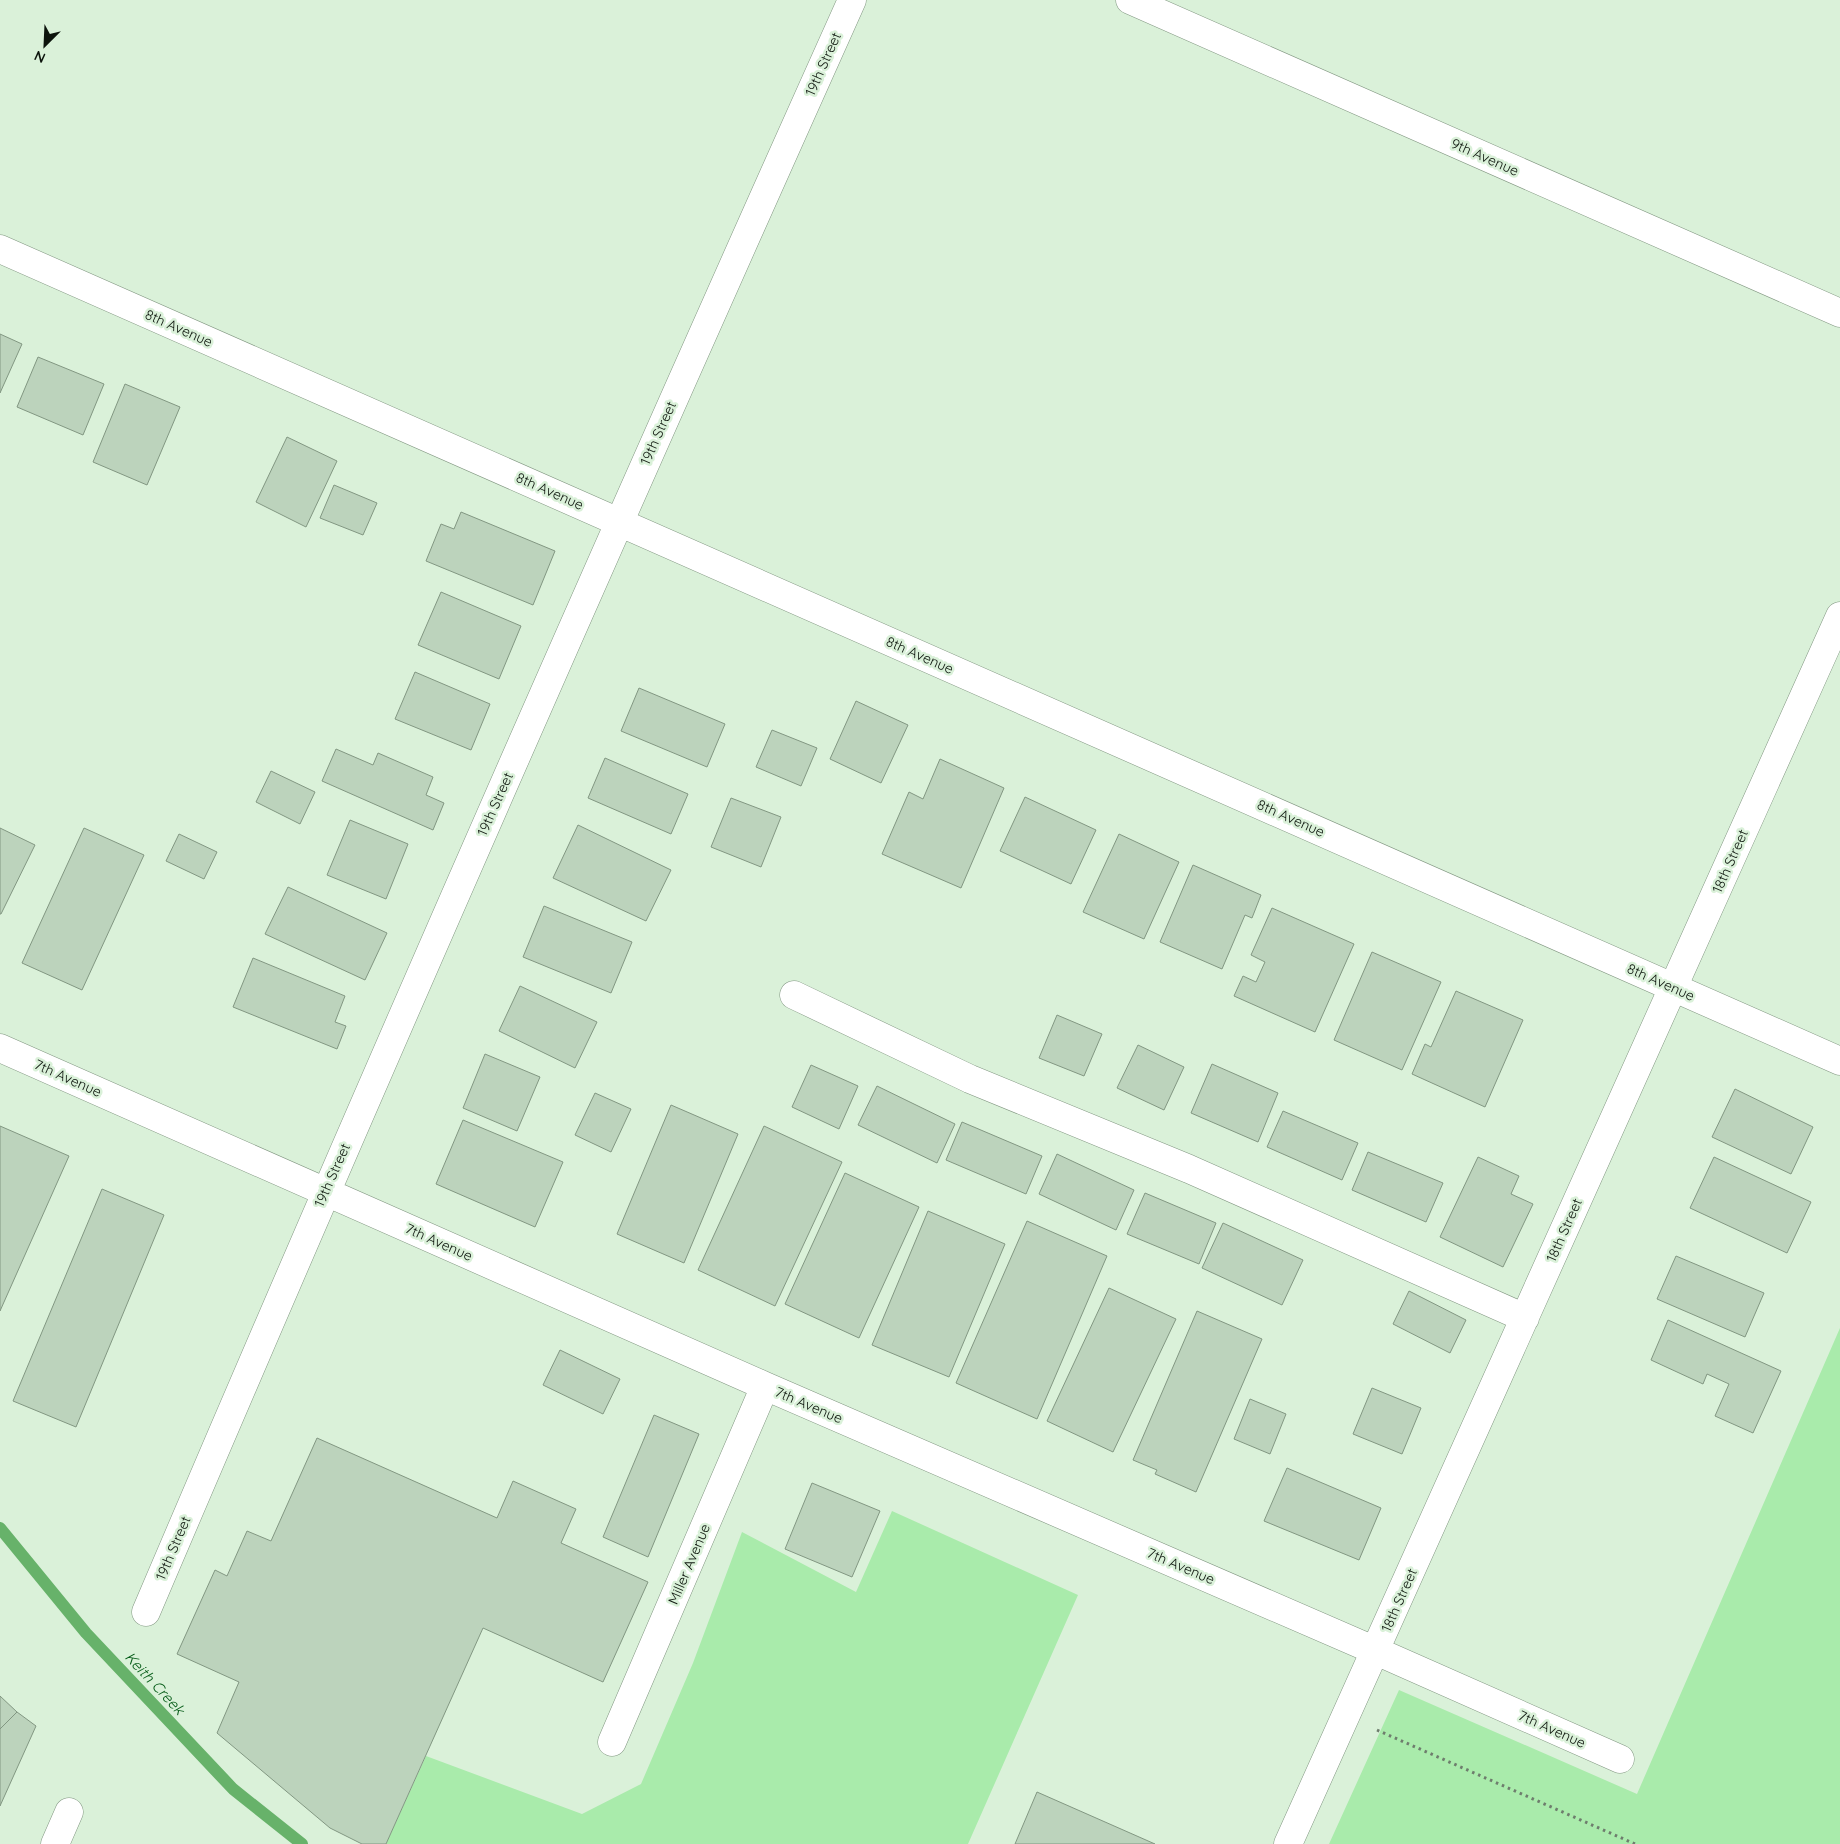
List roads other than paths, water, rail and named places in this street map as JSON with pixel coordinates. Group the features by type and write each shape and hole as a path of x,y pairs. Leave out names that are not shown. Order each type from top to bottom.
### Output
{"street":[{"name":"19th Street","path":"146,1612 325,1192 618,522 852,0"},
{"name":"9th Avenue","path":"1130,0 1840,314"},
{"name":"8th Avenue","path":"0,249 1840,1061"},
{"name":"18th Street","path":"1288,1844 1840,616"},
{"path":"794,994 970,1079 1189,1169 1525,1318"},
{"name":"7th Avenue","path":"0,1048 765,1386 1376,1650 1620,1759"},
{"name":"Miller Avenue","path":"612,1742 765,1386"},
{"path":"55,1844 69,1812"}],"waterway":[{"name":"Keith Creek","path":"0,1528 86,1633 233,1789 302,1844"}]}
